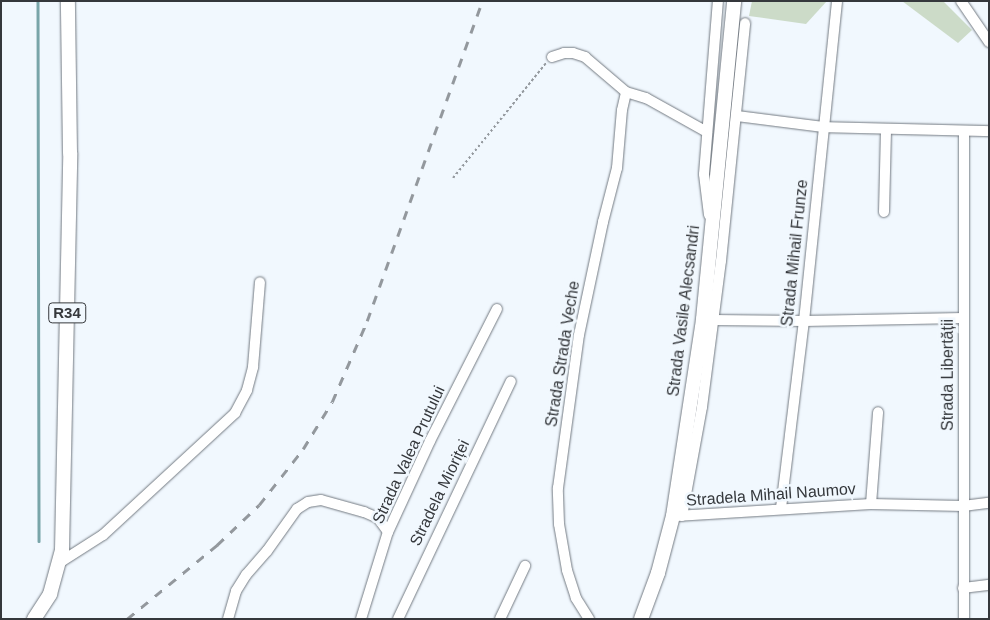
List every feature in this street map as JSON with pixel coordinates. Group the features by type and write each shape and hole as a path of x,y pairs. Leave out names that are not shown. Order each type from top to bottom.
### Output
{"main road":[{"name":"R34","path":"34,619 50,594 60,563 64,524 70,153 68,1"},
{"name":"Strada Vasile Alecsandri","path":"641,619 678,516 703,320 734,1"}],"street":[{"path":"712,231 704,174 718,1"},
{"path":"962,1 989,42"},
{"name":"Strada Mihail Frunze","path":"781,508 804,321 837,2"},
{"path":"678,516 702,407 737,116 745,22"},
{"path":"552,58 564,53 573,53 585,57 626,92 646,98 707,132"},
{"name":"Strada Strada Veche","path":"589,619 576,598 565,562 557,508 558,488 579,335 602,222 617,168 622,110 626,92"},
{"path":"737,116 823,127 989,131"},
{"path":"884,212 886,129"},
{"name":"Strada Libertății","path":"964,130 962,506 964,619"},
{"path":"60,563 103,535 235,414 247,390 253,367 260,282"},
{"name":"Strada Valea Prutului","path":"361,619 388,532 430,441 497,309"},
{"path":"713,320 804,321 963,318"},
{"name":"Stradela Mioriței","path":"398,619 511,382"},
{"name":"Stradela Mihail Naumov","path":"870,504 878,412"},
{"path":"228,619 236,591 246,575 268,551 297,509 308,502 320,500 364,512 378,518 388,532"},
{"name":"Stradela Mihail Naumov","path":"678,516 730,514 781,508 870,504 962,506 989,503"},
{"path":"500,619 525,566"},
{"path":"963,588 989,586"}],"path":[{"path":"453,178 552,58"}],"green space":[{"path":"752,1 827,1 806,24 749,16"},
{"path":"902,1 943,1 972,30 958,43"}],"waterway":[{"path":"38,1 39,541"}],"railway":[{"path":"127,619 217,545 259,505 303,449 332,402 367,321 482,1"}]}
